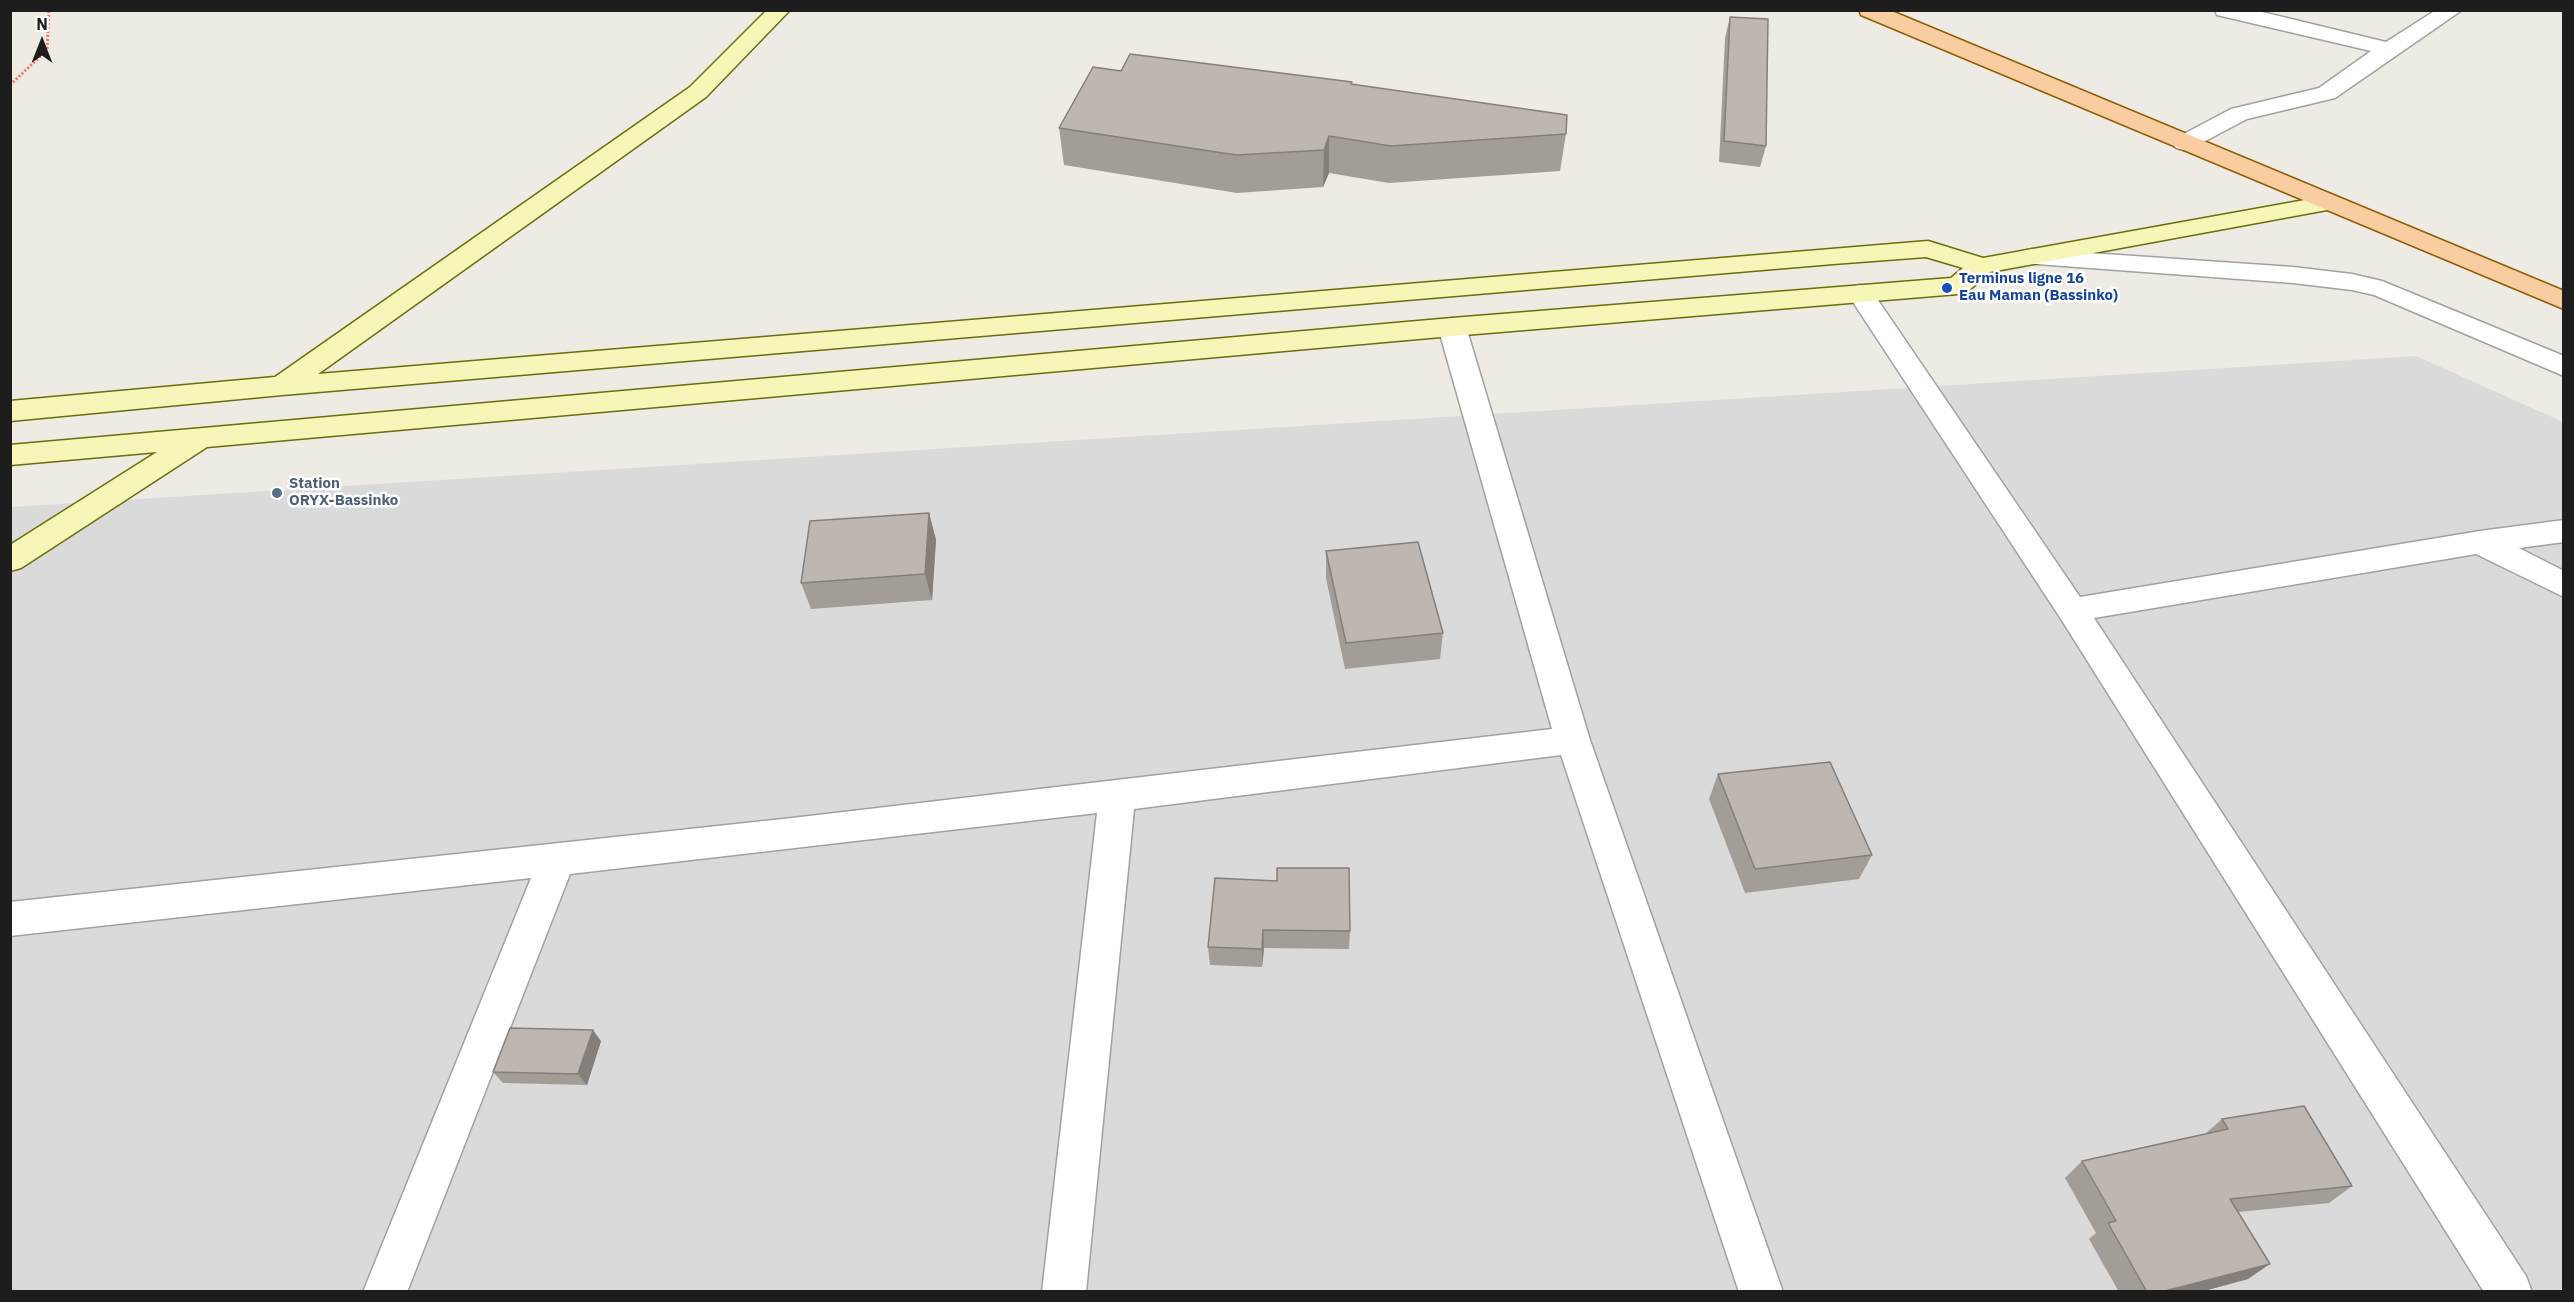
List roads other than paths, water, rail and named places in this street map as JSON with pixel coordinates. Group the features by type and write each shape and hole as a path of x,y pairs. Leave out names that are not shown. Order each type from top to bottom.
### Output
{"main road":[{"path":"1869,10 2564,301"}],"street":[{"path":"10,560 282,386 698,92 780,10"},
{"path":"2224,10 2389,49"},
{"path":"2184,143 2239,114 2327,93 2389,49 2452,10"},
{"path":"10,411 1424,289 1928,249 1982,266 2327,202"},
{"path":"2032,257 2293,275 2352,282 2391,293 2564,367"},
{"path":"10,455 1452,327 1959,286 1982,266"},
{"path":"1860,293 2072,610 2510,1292"},
{"path":"1452,327 1573,740 1761,1292"},
{"path":"2072,610 2480,542 2564,531"},
{"path":"2480,542 2564,585"},
{"path":"10,919 556,861 1117,797 1573,740"},
{"path":"1064,1292 1117,797"},
{"path":"385,1292 556,861"}],"place":[{"name":"Terminus ligne 16 Eau Maman (Bassinko)","path":"1947,288"},
{"name":"Station ORYX-Bassinko","path":"277,493"}]}
